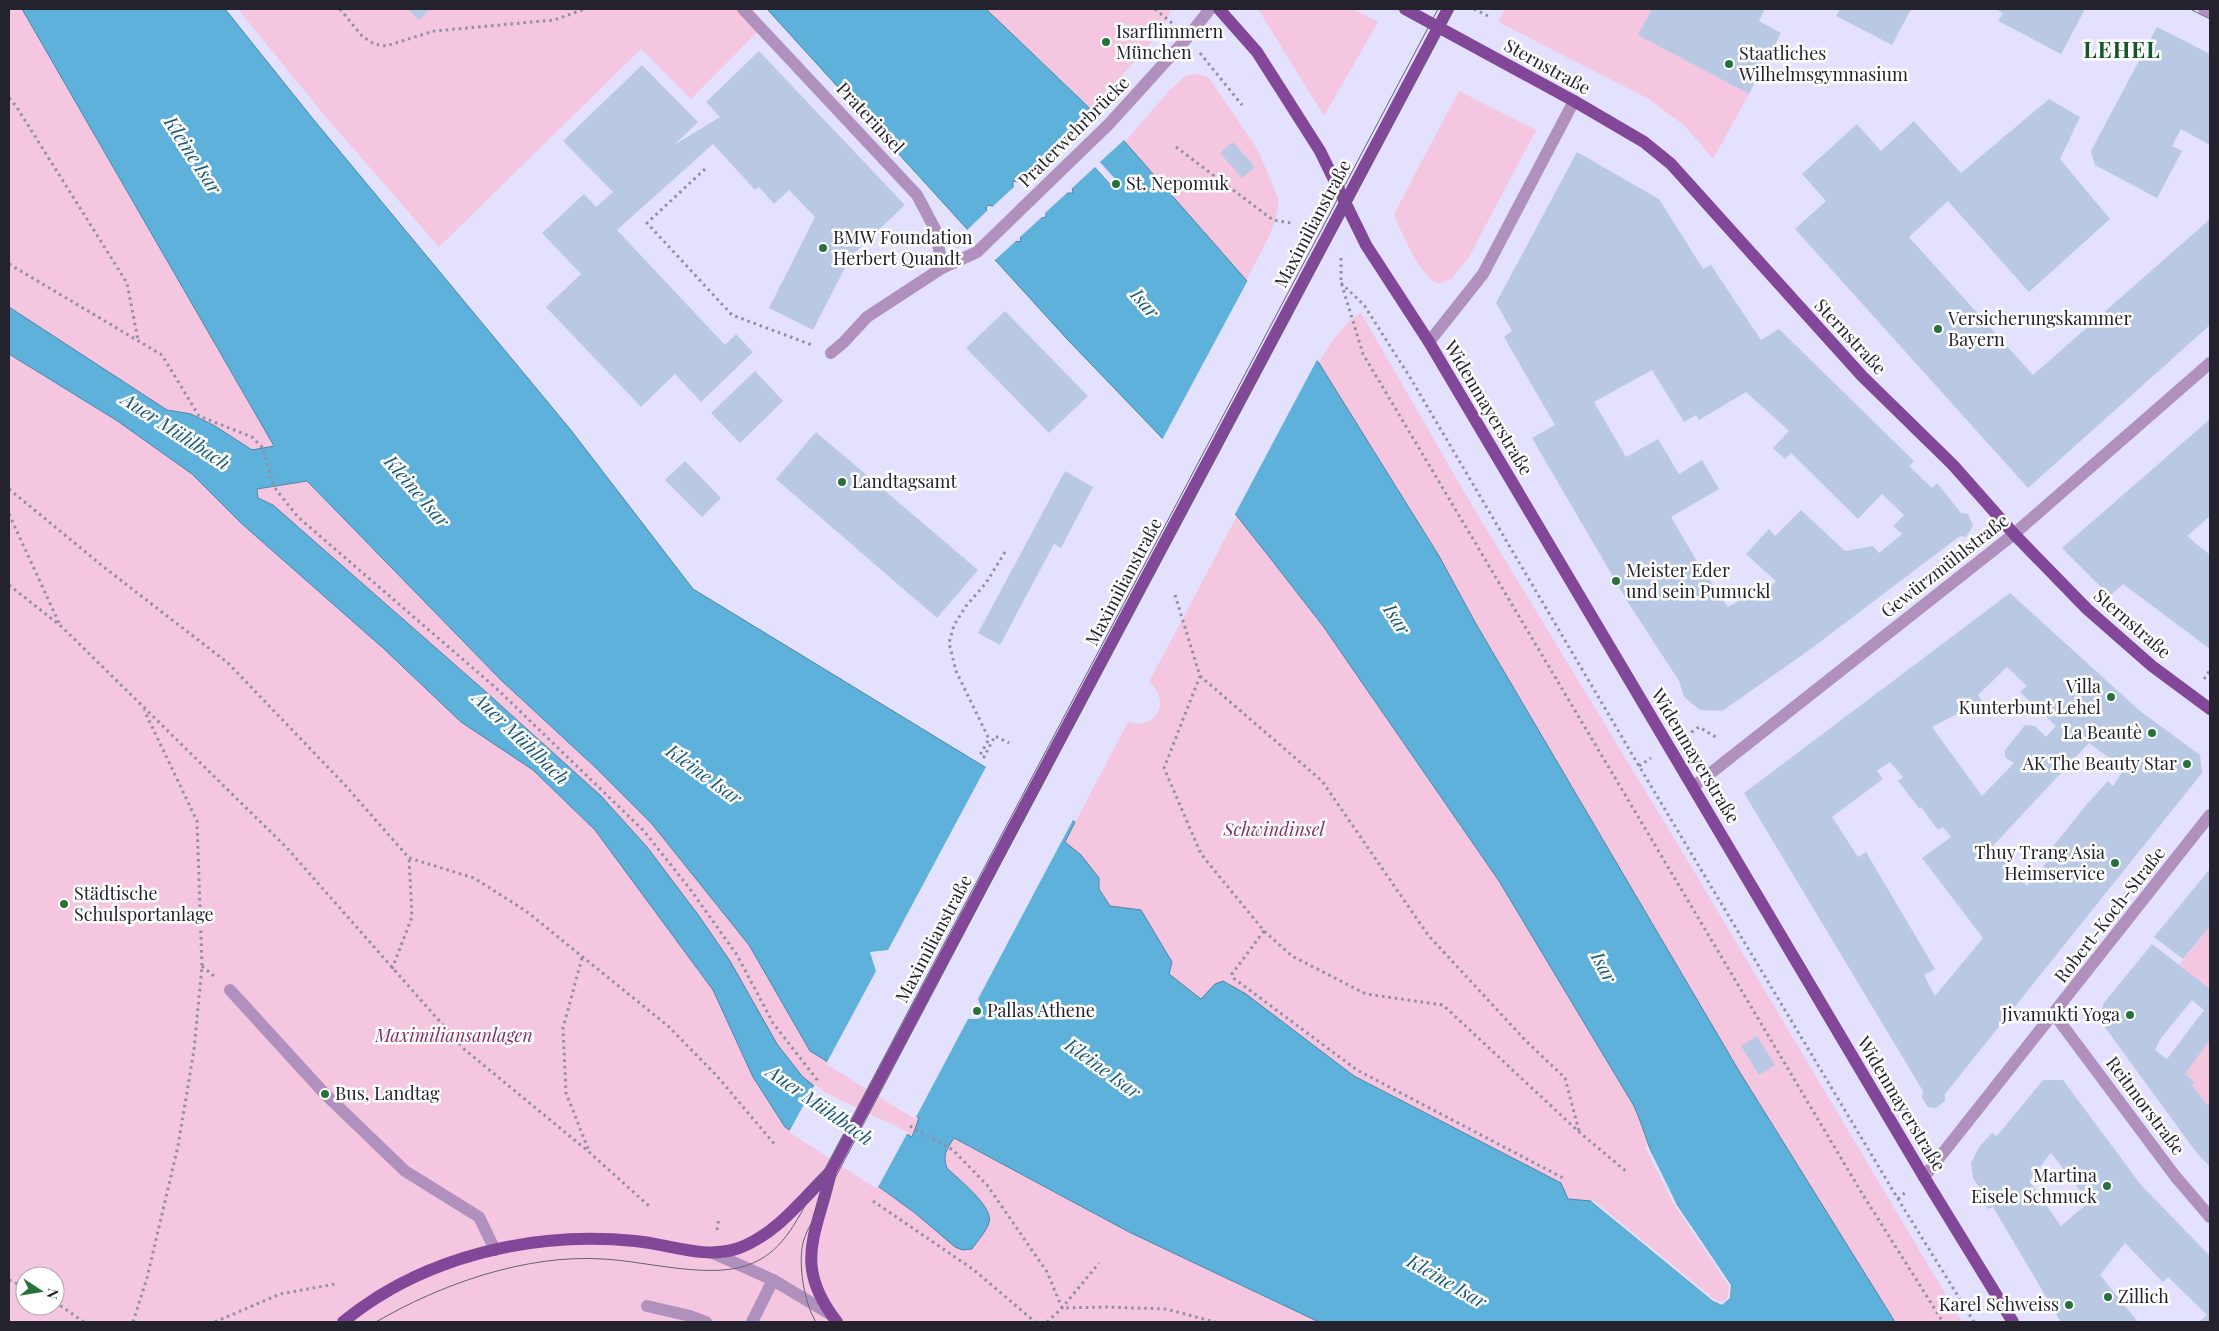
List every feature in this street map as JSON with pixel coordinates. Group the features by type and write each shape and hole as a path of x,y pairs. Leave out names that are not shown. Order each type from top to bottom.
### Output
{"main road":[{"name":"Widenmayerstraße","path":"1219,9 1257,52 1320,151 1366,245 1429,342 1924,1177 2013,1322"},
{"name":"Sternstraße","path":"1405,9 1574,101 1644,142 1671,164 1862,376 1953,465 2014,534 2087,610 2152,666 2210,708"},
{"name":"Maximilianstraße","path":"713,1253 737,1248 752,1242 821,1189 1448,9"},
{"path":"821,1189 810,1258 814,1283 834,1318"},
{"path":"343,1322 384,1292 440,1266 495,1250 542,1241 571,1238 605,1238 639,1241 713,1253"}],"street":[{"name":"Praterinsel","path":"744,9 917,195 936,231 942,268"},
{"name":"Praterwehrbrücke","path":"942,268 976,252 1109,124 1183,43 1210,9"},
{"path":"2204,9 2210,12"},
{"path":"1429,342 1483,274 1574,101"},
{"path":"831,352 844,342 867,317 942,268"},
{"name":"Gewürzmühlstraße","path":"1693,787 2014,534 2210,363"},
{"name":"Robert-Koch-Straße","path":"1924,1177 2210,815"},
{"path":"230,990 325,1094 405,1171 479,1217 495,1250"},
{"name":"Reitmorstraße","path":"2054,1014 2175,1176 2210,1217"},
{"path":"713,1253 773,1280 834,1318"},
{"path":"752,1322 773,1280"},
{"path":"647,1306 690,1316 706,1322"}],"path":[{"path":"340,9 362,36 374,44 386,46 434,31 554,20 585,9"},
{"path":"1474,9 1490,17"},
{"path":"9,98 16,106 127,283 138,340"},
{"path":"1176,147 1273,220 1291,223"},
{"path":"704,168 647,223 732,315 831,352"},
{"path":"9,264 162,355 199,416 252,437 263,448 274,487 298,517 496,688 644,831 690,889 737,955 774,1023 818,1082"},
{"path":"1944,1322 1863,1195 1363,354 1341,282 1364,305 1411,379 1644,774 1898,1199 1974,1322"},
{"path":"9,489 105,568 228,663 344,784 409,858 474,878 526,911 668,1026 717,1076 776,1146"},
{"path":"9,514 62,627"},
{"path":"1005,552 986,582 966,606 954,625 950,643 956,670 989,739 980,755 984,757 995,736 1009,744"},
{"path":"9,586 62,627 287,848 464,1050 589,1152 649,1206"},
{"path":"1175,595 1200,676 1322,781 1428,935 1525,1040 1565,1078 1579,1132"},
{"path":"1200,676 1164,768 1202,854 1264,930 1292,956 1366,994 1443,1005 1579,1132 1626,1172"},
{"path":"133,1322 147,1278 178,1146 194,1050 202,966 197,820 143,708"},
{"path":"392,969 412,917 409,858"},
{"path":"1264,930 1232,974 1232,977 1357,1070 1565,1179"},
{"path":"582,958 563,1028 566,1093 589,1152"},
{"path":"910,1126 953,1150 993,1193 1047,1272 1062,1308"},
{"path":"872,1201 974,1270 1035,1322"},
{"path":"1047,1322 1062,1308 1099,1263"},
{"path":"215,1322 280,1294 335,1284"},
{"path":"1062,1308 1106,1306 1166,1309 1215,1322"},
{"path":"65,1309 84,1322"}],"green space":[{"name":"Maximiliansanlagen","path":"9,9 22,9 271,441 322,497 502,681 595,767 652,824 749,945 810,1051 936,1129 1129,1232 1319,1322 9,1322"},
{"path":"238,9 752,9 765,24 691,99 641,49 439,247 324,115"},
{"path":"986,9 1170,9 1168,18 1150,44 1091,108"},
{"path":"1258,9 1353,9 1378,22 1324,116"},
{"path":"1505,9 1652,9 1639,35 1749,94 1713,159 1685,126 1649,99 1498,22"},
{"path":"1198,74 1209,78 1258,150 1278,198 1278,208 1272,230 1246,281 1125,142 1168,92 1185,76"},
{"path":"1459,91 1536,130 1469,257 1452,278 1439,284 1425,273 1419,264 1394,214"},
{"path":"1361,313 1473,507 1683,853 1962,1322 1895,1322 1739,1071 1476,624 1439,556 1319,363 1337,335"},
{"name":"Schwindinsel","path":"1237,516 1323,626 1499,881 1634,1106 1655,1163 1671,1195 1731,1285 1730,1298 1722,1305 1713,1301 1591,1201 1567,1199 1561,1183 1354,1076 1246,994 1224,981 1215,984 1201,1000 1169,974 1160,942 1141,910 1110,906 1065,842 1128,722 1138,724 1146,722 1158,712 1159,698 1156,690 1149,682"},
{"path":"2210,926 2210,989 2179,965"},
{"path":"2210,1040 2210,1102 2207,1105 2191,1084 2195,1081 2185,1074"}],"water":[{"path":"22,9 225,9 313,119 570,429 693,589 1075,822 1065,842 1081,855 1099,878 1099,889 1110,906 1141,910 1172,962 1169,974 1201,999 1215,984 1223,981 1246,994 1354,1076 1561,1183 1568,1199 1591,1201 1713,1301 1722,1305 1730,1298 1731,1285 1671,1195 1655,1163 1634,1106 1499,881 1323,626 1237,516 1067,339 767,9 986,9 1125,142 1319,363 1439,556 1476,624 1739,1071 1895,1322 1319,1322 1129,1232 954,1138 945,1156 947,1168 981,1201 989,1216 986,1229 972,1249 963,1250 955,1247 915,1213 882,1189 785,1127 753,1077 713,990 595,830 533,770 461,722 383,648 241,523 192,474 116,420 9,354 9,307 167,410 191,414 215,426 252,450 274,446","holes":["1069,130 1119,183 1119,189 1114,188 1065,134","1039,157 1044,158 1072,188 1073,193 1067,193 1038,162","1013,181 1018,182 1046,213 1046,217 1041,218 1013,187","988,205 992,206 1021,236 1020,242 1015,241 987,211","307,481 502,681 595,767 652,824 749,945 810,1051 919,1118 912,1137 825,1095 802,1076 777,1044 730,961 699,916 647,847 601,796 273,505 258,498 257,489"]}],"pier":[{"path":"1096,110 1124,140 1100,162 1119,183 1118,185 1070,134"},
{"path":"1069,135 1116,186 1114,188 1095,167 1070,190 1042,160"},
{"path":"1041,161 1069,191 1044,214 1016,184"},
{"path":"1015,186 1043,216 1019,238 991,208"},
{"path":"989,209 1017,240 994,261 967,230"},
{"path":"1248,280 1318,358 1234,516 1162,440"},
{"path":"987,765 1074,818 978,999 984,1016 978,1019 968,1019 915,1119 826,1064 876,971 870,952 888,950"},
{"path":"815,1084 826,1093 908,1132 877,1189 789,1132"},
{"path":"1647,1144 1677,1205 1731,1285 1730,1298 1722,1305 1713,1301 1591,1201 1593,1200 1714,1299 1722,1302 1728,1297 1729,1286 1675,1206 1645,1147"}],"building":[{"path":"407,9 430,9 419,20"},
{"name":"Staatliches Wilhelmsgymnasium","path":"1652,9 1765,9 1759,21 1781,33 1749,94 1638,35"},
{"path":"1840,9 1911,9 1892,45 1836,16"},
{"path":"1995,9 2085,9 2061,54 1998,21 2003,13"},
{"path":"2157,27 2210,54 2210,145 2181,129 2172,146 2182,151 2157,198 2095,165 2091,151"},
{"path":"759,51 905,205 851,256 813,330 769,308 815,217 789,190 774,204 759,187 755,190 713,144 617,230 725,345 736,334 753,352 701,402 675,374 641,407 546,307 581,274 542,233 584,194 596,207 613,192 563,141 642,65 698,122 674,145 720,117 706,102"},
{"name":"Versicherungskammer Bayern","path":"2049,99 2080,117 2060,159 2110,219 2029,292 1948,201 1909,237 2033,375 2210,219 2210,325 2028,488 1795,229 1826,201 1802,174 1857,124 1881,151 1914,121 1961,173"},
{"path":"1233,142 1255,167 1242,178 1220,153"},
{"path":"1577,152 1659,199 1703,269 1711,265 1761,340 1779,329 1914,461 1909,466 1932,488 1937,483 1961,513 1968,514 1973,526 1966,537 1960,536 1808,651 1722,711 1700,710 1684,697 1679,681 1629,604 1532,438 1555,425 1504,337 1512,331 1496,303","holes":["1652,370 1684,422 1696,415 1699,420 1746,392 1789,431 1773,448 1785,459 1791,453 1858,519 1882,494 1904,515 1893,526 1902,534 1879,553 1873,546 1845,551 1801,510 1775,536 1769,529 1746,554 1776,581 1766,591 1762,587 1728,607 1698,563 1671,517 1719,489 1702,460 1679,474 1658,439 1626,457 1594,402"]},
{"path":"1005,311 1088,396 1049,433 966,348"},
{"path":"755,371 783,401 740,443 711,413"},
{"path":"2210,419 2210,516 2187,536 2210,555 2210,649 2123,584 2110,596 2062,548"},
{"path":"816,432 978,570 937,618 776,479"},
{"path":"685,461 721,498 702,517 665,480"},
{"path":"1065,471 1093,487 1061,548 1054,544 1000,645 978,633"},
{"path":"2010,593 2140,711 2200,755 2202,773 1945,1094 1945,1101 1936,1108 1928,1107 1922,1098 1923,1091 1744,793","holes":["2007,667 2027,686 2020,692 2056,726 2046,737 2035,726 2025,725 2005,750 2005,757 2014,763 1982,796 1932,727 1982,701 1978,695","2089,743 2124,769 2113,786 2108,781 2087,804 2047,854 2051,857 2027,886 1991,848","1890,762 1903,777 1898,781 1919,808 1921,807 1938,830 1943,827 1951,837 1922,858 1983,938 1935,996 1924,975 1935,969 1866,852 1858,857 1832,817 1883,779 1877,771"]},
{"path":"2210,869 2210,926 2183,959 2154,937"},
{"path":"2152,944 2210,989 2210,1040 2185,1074 2195,1082 2191,1084 2207,1105 2210,1102 2210,1167 2196,1152 2101,1022 2103,1004","holes":["2192,1000 2204,1010 2167,1059 2155,1050 2161,1038"]},
{"path":"1757,1036 1775,1065 1759,1075 1741,1046"},
{"path":"2043,1080 2063,1080 2141,1185 2210,1256 2210,1322 2199,1322 2207,1315 2168,1277 2163,1282 2125,1243 2100,1275 2138,1322 2061,1322 1993,1207 1988,1209 1978,1195 1982,1192 1973,1178 1971,1163 1979,1147 1992,1133 1997,1136","holes":["2051,1153 2089,1202 2061,1226 2029,1181"]}],"tram line":[{"path":"376,1322 428,1295 485,1274 514,1267 544,1261 603,1259 700,1270 719,1270 737,1268 753,1263 764,1257 783,1240 816,1186 1438,9"},
{"path":"816,1322 805,1294 801,1261 804,1240 808,1230 1342,215 1454,9"},
{"path":"2190,9 2210,19"}],"place":[{"name":"Isarflimmern München","path":"1106,42"},
{"name":"Staatliches Wilhelmsgymnasium","path":"1729,64"},
{"name":"St. Nepomuk","path":"1116,184"},
{"name":"BMW Foundation Herbert Quandt","path":"823,248"},
{"name":"Versicherungskammer Bayern","path":"1938,329"},
{"name":"Landtagsamt","path":"842,482"},
{"name":"Meister Eder und sein Pumuckl","path":"1616,581"},
{"name":"Villa Kunterbunt Lehel","path":"2111,697"},
{"name":"La Beautè","path":"2152,733"},
{"name":"AK The Beauty Star","path":"2187,764"},
{"name":"Thuy Trang Asia Heimservice","path":"2115,863"},
{"name":"Städtische Schulsportanlage","path":"64,904"},
{"name":"Pallas Athene","path":"977,1011"},
{"name":"Jivamukti Yoga","path":"2130,1015"},
{"name":"Bus, Landtag","path":"325,1094"},
{"name":"Martina Eisele Schmuck","path":"2107,1186"},
{"name":"Zillich","path":"2108,1297"},
{"name":"Karel Schweiss","path":"2069,1305"}],"district":[{"name":"LEHEL","path":"2122,50"}],"water label":[{"name":"Kleine Isar","path":"193,155"},
{"name":"Isar","path":"1145,303"},
{"name":"Auer Mühlbach","path":"176,431"},
{"name":"Kleine Isar","path":"417,491"},
{"name":"Isar","path":"1397,619"},
{"name":"Auer Mühlbach","path":"521,738"},
{"name":"Kleine Isar","path":"704,774"},
{"name":"Isar","path":"1604,967"},
{"name":"Kleine Isar","path":"1103,1068"},
{"name":"Auer Mühlbach","path":"820,1105"},
{"name":"Kleine Isar","path":"1447,1281"}]}
